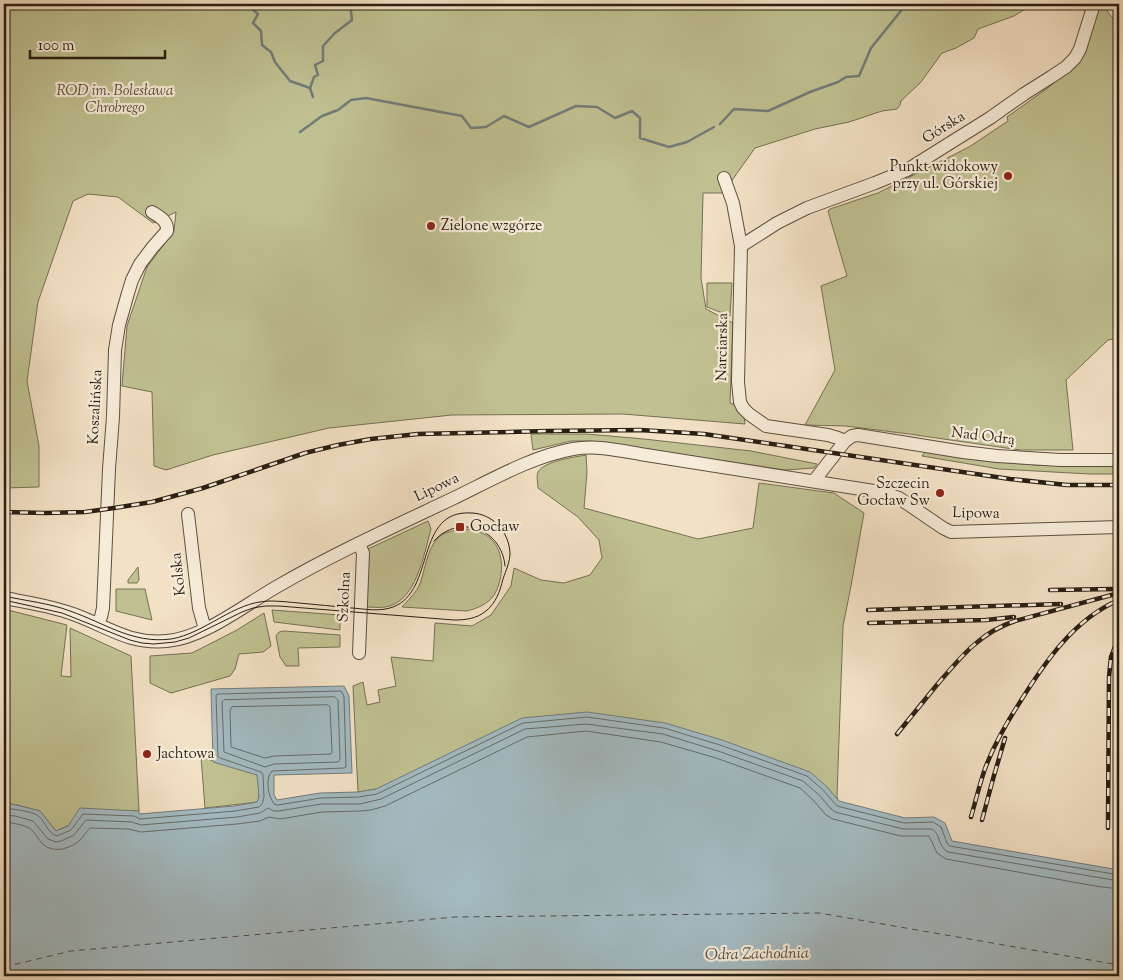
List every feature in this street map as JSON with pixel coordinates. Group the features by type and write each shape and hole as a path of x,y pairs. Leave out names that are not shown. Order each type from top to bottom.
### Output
{"street":[{"name":"Górska","path":"742,246 777,222 807,208 876,183 930,157 1024,94 1052,78 1075,58 1080,49 1094,4"},
{"name":"Narciarska","path":"724,178 733,203 742,246 738,382 740,402 749,414 766,426 828,435 845,441"},
{"name":"Koszalińska","path":"97,624 103,608 115,350 132,280 140,264 167,231 166,222 152,212"},
{"name":"Nad Odrą","path":"845,441 852,436 858,435 997,456 1060,460 1119,460"},
{"path":"814,481 845,441"},
{"name":"Lipowa","path":"4,598 61,610 131,638 152,642 178,639 206,628 290,579 359,544 528,463 551,454 584,448 604,448 880,492 899,498 937,525 951,532 1119,527"},
{"name":"Kolska","path":"188,514 199,608 206,628"},
{"name":"Szkolna","path":"359,544 364,552 359,652"}],"green space":[{"name":"ROD im. Bolesława Chrobrego","path":"4,4 1033,4 1014,16 978,29 974,38 942,53 921,82 901,101 897,109 882,111 849,122 815,129 755,148 723,193 703,193 701,278 706,309 733,323 730,403 743,408 745,424 623,414 452,415 329,428 213,455 166,470 154,466 152,392 122,386 127,326 147,267 174,231 176,212 153,223 118,197 88,194 73,201 38,302 27,381 39,446 39,487 4,488"},
{"path":"1099,4 1102,4 1116,23 1119,33 1119,338 1108,340 1066,380 1073,450 1020,450 846,426 805,425 835,370 821,286 847,276 828,211 878,193 969,147 1008,121 1007,117 1049,87 1080,59"},
{"path":"707,283 732,283 730,316 707,307"},
{"path":"531,434 587,434 644,439 751,451 817,464 814,468 785,470 591,441 571,441 533,450"},
{"path":"925,452 988,461 1036,465 1119,466 1119,474 999,469 922,456"},
{"path":"586,455 587,472 584,508 698,539 753,528 759,483 834,493 864,513 843,626 838,801 827,787 376,789 358,792 353,686 363,682 367,705 380,702 378,690 396,686 391,657 433,661 435,623 472,626 491,615 511,586 514,568 541,580 564,583 590,575 602,558 599,540 578,517 538,488 537,474 541,468 560,460"},
{"path":"428,521 431,529 422,564 404,597 396,604 383,607 365,607 368,549"},
{"path":"469,529 481,532 489,537 496,544 499,551 501,558 500,581 492,598 482,605 467,611 402,607 419,586 430,551 437,539 449,532"},
{"path":"138,567 139,580 137,583 128,583 128,580"},
{"path":"116,589 145,589 152,620 116,611"},
{"path":"4,609 67,625 61,676 71,677 70,628 131,656 139,811 122,811 67,826 56,831 40,811 4,803"},
{"path":"272,610 340,615 340,630 274,622"},
{"path":"264,613 271,646 263,652 239,654 235,669 230,676 171,693 150,683 150,656 192,653 237,630"},
{"path":"279,632 340,635 340,647 298,648 299,666 286,666 280,657 276,636"},
{"path":"201,757 258,775 258,802 205,808"}],"water":[{"name":"Odra Zachodnia","path":"344,686 349,696 352,773 274,775 274,795 277,800 320,793 358,792 376,789 522,718 587,712 665,723 722,740 810,772 839,801 905,818 934,817 945,823 952,841 1119,870 1119,976 4,976 4,803 40,811 56,831 68,826 80,808 139,811 139,814 235,806 257,802 259,797 257,775 213,762 211,689"}],"waterway":[{"path":"243,4 244,7 251,8 258,14 253,23 261,31 262,45 271,52 275,62 290,81 310,88"},
{"path":"313,97 310,88 314,77 318,75 315,65 323,61 323,46 335,33 352,20 350,4"},
{"path":"720,124 734,109 768,111 846,77 859,76 871,48 904,7 904,4"},
{"path":"300,132 322,116 338,110 351,100 366,98 462,116 471,128 486,127 504,116 529,127 576,106 597,107 615,118 632,111 640,118 640,138 669,147 687,142 714,127"}],"ferry route":[{"path":"4,967 71,951 455,917 819,913 1119,965"}],"tram line":[{"path":"4,596 62,608 131,636 157,640 171,639 196,631 243,607 269,601 372,610 393,607 406,598 415,585 433,537 441,524 454,515 480,514 493,521 507,538 510,553 509,563 497,596 492,604 478,616 462,620 265,606 242,612 189,638 175,642 154,644 130,640 62,613 4,600"},
{"path":"434,541 444,533 455,528 467,527 478,529 488,534 496,543 502,553 505,566"}],"railway":[{"path":"4,512 85,512 152,502 203,488 305,453 371,439 418,434 640,430 704,434 1010,479 1067,485 1119,485"},
{"path":"1050,590 1115,589"},
{"path":"897,734 962,656 991,632 1015,621 1119,593"},
{"path":"971,817 993,749 1010,717 1050,657 1074,630 1088,618 1119,600"},
{"path":"868,610 1061,604"},
{"path":"869,623 986,620 1014,617"},
{"path":"1108,828 1109,677 1111,657 1119,636"},
{"path":"982,820 1005,738"}],"place":[{"name":"Punkt widokowy przy ul. Górskiej","path":"1008,176"},
{"name":"Zielone wzgórze","path":"431,226"},
{"name":"Szczecin Gocław Sw","path":"940,493"},
{"name":"Gocław","path":"460,527"},
{"name":"Jachtowa","path":"147,754"}]}
